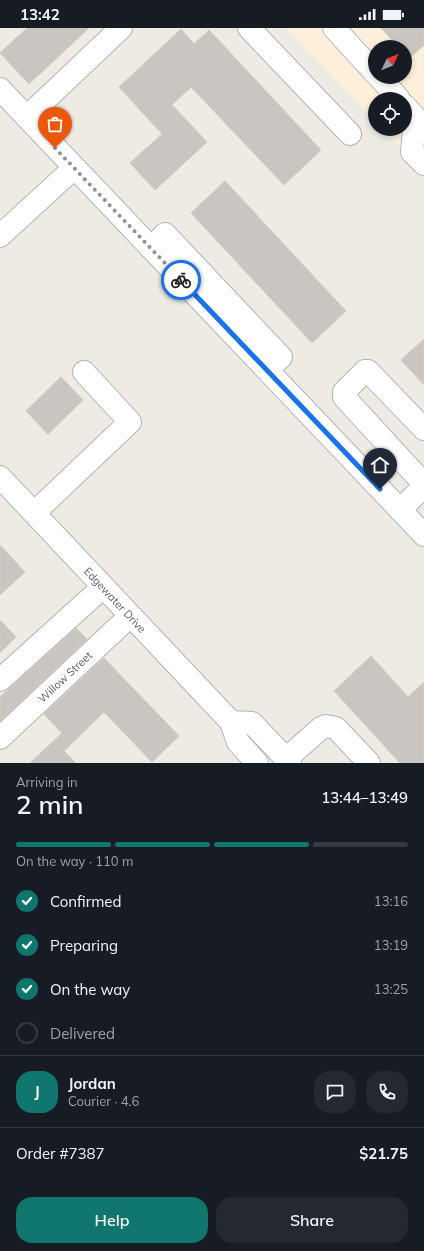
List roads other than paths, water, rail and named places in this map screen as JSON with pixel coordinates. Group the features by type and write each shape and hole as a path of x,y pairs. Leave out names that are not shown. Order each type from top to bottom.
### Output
{"street":[{"path":"26,117 121,28"},
{"path":"249,28 350,134"},
{"path":"334,28 368,65"},
{"path":"385,84 393,92"},
{"path":"2,96 26,117 423,533"},
{"path":"412,114 415,117 412,152 424,164"},
{"path":"1,233 74,168"},
{"path":"400,510 424,485 344,397 344,392 365,371 368,371 424,429"},
{"path":"34,513 130,422 84,372"},
{"name":"Edgewater Drive","path":"0,477 231,722 238,742 257,763"},
{"path":"0,680 103,587"},
{"name":"Willow Street","path":"0,738 130,616"},
{"path":"231,722 252,723 288,761 321,728 326,726 336,728 369,763"}]}
